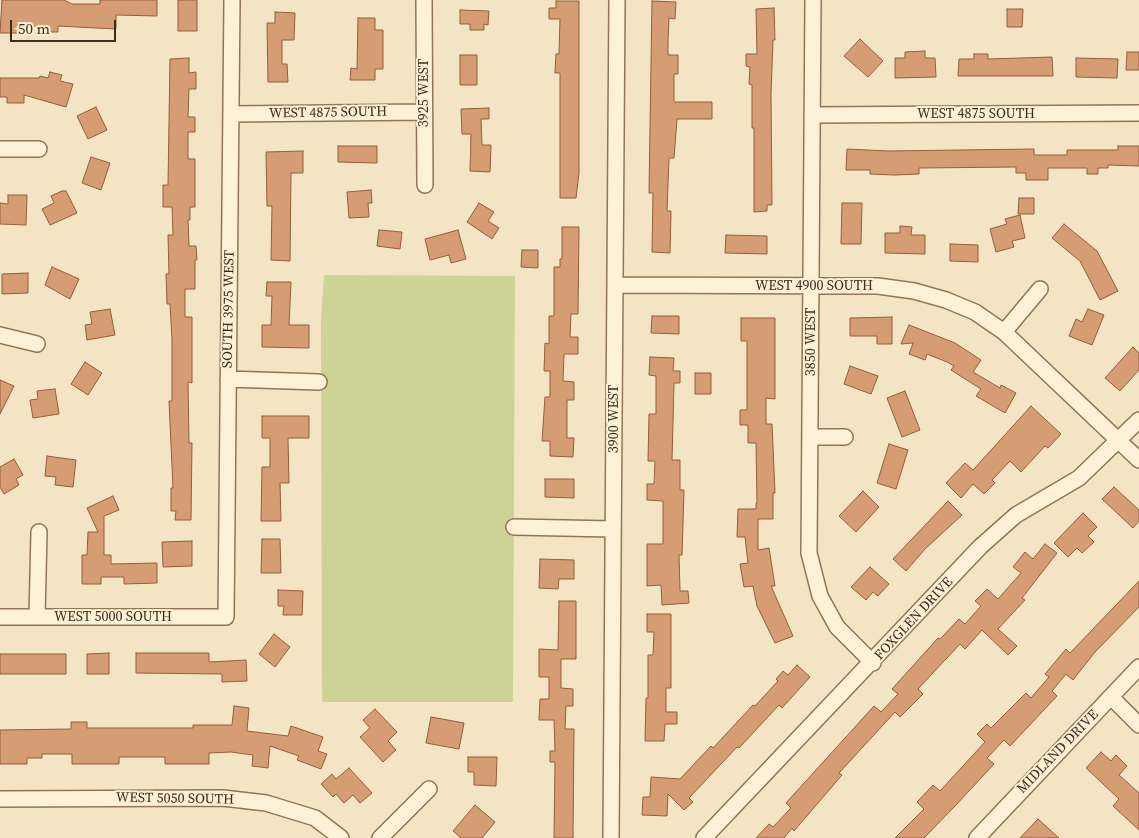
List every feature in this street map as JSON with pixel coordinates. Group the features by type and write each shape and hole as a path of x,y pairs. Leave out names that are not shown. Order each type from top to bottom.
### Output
{"street":[{"name":"SOUTH 3975 WEST","path":"226,618 232,0"},
{"name":"3925 WEST","path":"424,0 425,186"},
{"name":"3900 WEST","path":"611,838 617,0"},
{"name":"3850 WEST","path":"813,0 809,553 820,596 837,627 873,663"},
{"name":"WEST 4875 SOUTH","path":"231,114 424,112"},
{"name":"WEST 4875 SOUTH","path":"812,115 1139,113"},
{"path":"0,149 40,150"},
{"name":"WEST 4900 SOUTH","path":"615,285 878,286 914,291 946,300 975,312 1004,332 1139,460"},
{"path":"1004,332 1040,289"},
{"path":"0,335 38,344"},
{"path":"228,379 319,382"},
{"name":"FOXGLEN DRIVE","path":"704,838 873,663 980,547 1016,515 1079,478 1139,420"},
{"path":"810,437 845,437"},
{"path":"514,527 613,529"},
{"path":"37,618 38,532"},
{"name":"WEST 5000 SOUTH","path":"0,618 226,618"},
{"name":"MIDLAND DRIVE","path":"977,838 1139,667"},
{"path":"1111,697 1139,725"},
{"path":"380,838 429,789"},
{"name":"WEST 5050 SOUTH","path":"0,799 223,798 266,803 315,818 341,838"}],"green space":[{"path":"324,275 515,276 513,702 322,702 321,320"}],"building":[{"path":"2,0 64,0 72,4 100,4 100,0 157,0 157,16 116,15 116,29 58,26 58,32 46,32 46,26 20,27 20,33 0,33"},
{"path":"178,0 197,0 197,31 178,31"},
{"path":"556,1 579,1 579,173 576,198 560,198 560,73 555,73 556,54 559,54 560,19 549,19 549,8 556,8"},
{"path":"652,1 676,2 675,19 669,18 668,42 668,55 678,55 678,74 674,74 674,102 712,102 712,119 677,119 674,158 669,158 667,211 671,211 670,253 652,252 653,193 649,193"},
{"path":"774,8 775,40 773,40 771,94 772,205 767,205 767,211 754,212 752,85 749,84 750,67 746,66 746,54 757,54 756,9"},
{"path":"1007,9 1023,9 1022,27 1007,27"},
{"path":"460,10 489,11 488,25 484,24 484,30 470,30 470,24 460,24"},
{"path":"275,12 295,13 294,40 282,40 282,64 287,64 288,82 268,82 267,23 275,23"},
{"path":"358,18 375,18 375,30 383,30 383,69 375,69 375,80 350,80 351,68 357,69"},
{"path":"860,39 883,61 868,77 844,56"},
{"path":"925,51 925,58 935,58 936,77 895,78 895,58 905,58 905,52"},
{"path":"1127,52 1139,52 1139,70 1126,70"},
{"path":"974,54 988,54 988,59 1052,57 1053,76 958,76 959,59 974,59"},
{"path":"460,55 477,55 477,85 460,85"},
{"path":"189,58 189,73 196,72 196,89 189,89 188,117 195,117 195,132 188,132 188,159 195,159 195,207 190,207 190,220 188,220 189,246 196,246 197,260 195,260 195,289 185,289 185,317 192,317 192,383 188,382 189,443 192,443 191,520 175,520 176,511 171,511 171,488 173,488 169,401 172,401 172,339 170,304 167,304 166,274 169,274 168,235 173,235 172,207 163,207 163,185 168,185 170,59"},
{"path":"1076,58 1118,59 1117,78 1076,77"},
{"path":"50,72 62,75 60,81 73,84 66,107 24,95 24,103 7,103 7,97 0,97 0,78 39,78 40,76 48,78"},
{"path":"96,107 107,130 88,139 77,116"},
{"path":"489,108 489,119 481,119 482,145 491,145 490,172 470,171 471,134 462,134 461,109"},
{"path":"338,146 377,146 377,163 338,162"},
{"path":"1118,146 1139,146 1139,166 1108,165 1108,168 1098,168 1098,174 1087,174 1087,168 1048,168 1048,180 1026,180 1026,173 1016,173 1016,167 919,168 919,174 895,175 870,174 870,170 846,170 847,149 888,151 1034,149 1034,155 1067,155 1067,150 1118,150"},
{"path":"303,151 303,173 291,173 290,261 271,260 272,206 267,206 266,152"},
{"path":"91,157 110,163 101,190 82,183"},
{"path":"371,190 372,203 368,203 369,217 349,218 347,192"},
{"path":"66,191 77,213 50,225 42,209 54,203 51,196"},
{"path":"8,195 27,195 26,225 0,224 0,203 8,204"},
{"path":"1019,198 1034,198 1034,214 1018,214"},
{"path":"479,203 494,212 488,221 499,228 492,239 467,222"},
{"path":"842,203 862,203 861,244 841,244"},
{"path":"1020,215 1025,238 1012,241 1014,247 996,252 990,229 1007,224 1005,219"},
{"path":"1064,224 1097,251 1118,291 1100,300 1080,261 1052,238"},
{"path":"900,226 912,227 911,235 925,235 925,254 885,253 885,233 900,233"},
{"path":"562,227 579,227 578,314 571,314 570,337 578,337 578,354 564,354 563,381 574,382 574,400 567,400 567,438 574,438 573,457 550,456 550,441 542,441 545,397 550,397 550,371 544,371 545,343 549,344 549,316 554,316 554,267 560,267 560,259 562,259"},
{"path":"379,230 402,232 400,249 377,246"},
{"path":"458,230 466,259 451,263 449,255 430,260 425,239"},
{"path":"726,235 767,236 767,254 725,253"},
{"path":"950,244 978,245 978,262 950,261"},
{"path":"522,250 538,250 538,268 521,267"},
{"path":"52,267 79,279 70,299 45,285"},
{"path":"28,273 28,293 2,294 2,274"},
{"path":"267,282 291,282 289,325 309,325 309,348 262,347 262,325 271,325 272,296 266,296"},
{"path":"110,309 115,335 87,340 85,325 92,324 90,312"},
{"path":"1088,309 1104,315 1092,345 1069,336 1076,319 1082,322"},
{"path":"652,316 679,316 679,334 651,333"},
{"path":"892,317 892,344 877,344 877,336 850,336 850,318"},
{"path":"741,318 775,318 775,399 766,398 766,424 772,424 775,493 773,493 773,519 758,519 758,550 769,548 775,586 771,586 793,636 775,643 757,606 753,586 744,587 740,564 748,563 745,537 737,537 738,509 756,509 757,503 756,443 748,443 748,425 740,425 740,410 747,410 747,341 741,341"},
{"path":"909,325 955,343 981,360 973,372 1000,388 1001,385 1016,393 1005,413 976,396 981,389 951,370 954,366 927,354 925,360 909,354 913,343 901,344"},
{"path":"1133,347 1139,353 1139,370 1120,391 1105,378"},
{"path":"650,357 674,358 673,371 680,371 680,383 674,383 672,460 680,460 680,490 684,490 682,555 679,555 680,591 688,591 689,603 662,605 661,585 647,586 647,544 663,544 663,501 647,500 647,484 654,484 655,461 648,461 649,414 656,414 656,376 649,375"},
{"path":"85,362 102,373 88,395 71,384"},
{"path":"850,366 878,376 871,394 844,384"},
{"path":"695,373 711,373 711,394 695,394"},
{"path":"0,380 14,386 0,414"},
{"path":"55,389 59,414 33,418 30,400 38,399 37,391"},
{"path":"905,391 920,430 902,437 887,398"},
{"path":"1031,406 1061,434 1048,448 1045,446 1021,472 1010,461 992,480 995,483 984,494 973,484 961,498 946,483 965,463 973,470"},
{"path":"262,416 309,416 309,438 288,438 289,483 280,483 281,521 261,521 262,467 270,467 270,438 262,438"},
{"path":"889,444 908,450 896,489 877,483"},
{"path":"47,456 76,460 73,487 55,485 56,477 45,476"},
{"path":"14,459 23,475 16,479 19,485 4,494 0,487 0,467"},
{"path":"545,479 574,479 574,498 545,497"},
{"path":"1114,487 1139,510 1139,521 1133,528 1102,499"},
{"path":"863,491 879,507 856,532 839,516"},
{"path":"113,496 119,510 104,516 104,555 111,555 111,564 157,563 157,583 124,584 124,577 101,577 101,584 82,584 82,555 87,555 88,532 98,532 87,508"},
{"path":"948,501 962,515 925,549 906,571 893,559"},
{"path":"1083,513 1097,527 1088,536 1094,542 1082,553 1077,548 1068,557 1054,543"},
{"path":"262,539 280,539 281,573 261,573"},
{"path":"192,541 192,566 163,567 162,542"},
{"path":"1045,544 1057,553 1022,598 1025,600 998,629 1017,646 1008,655 982,630 965,649 960,644 918,689 923,694 900,717 895,712 839,773 842,775 794,831 792,828 784,838 756,838 769,824 773,827 791,808 786,803 874,706 881,712 898,694 892,689 938,638 940,639 959,619 965,624 981,606 975,601 987,589 998,599 1021,573 1013,567 1025,552 1033,559"},
{"path":"540,559 574,560 574,579 559,579 558,589 539,588"},
{"path":"870,567 889,584 878,596 873,592 866,600 851,587"},
{"path":"1139,581 1139,607 1095,652 1073,680 1066,674 1052,691 1057,696 1010,746 1004,740 987,758 994,764 956,805 924,838 895,838 924,809 917,802 933,785 940,791 985,742 977,734 987,724 991,728 1026,693 1031,698 1049,677 1045,674 1066,649 1070,653"},
{"path":"278,590 303,591 302,615 283,615 284,606 278,606"},
{"path":"559,601 576,601 576,659 561,659 561,688 573,689 573,706 566,706 565,729 574,729 573,838 554,838 555,762 550,762 550,751 555,751 554,720 539,720 540,699 549,699 549,677 539,677 539,649 558,650"},
{"path":"647,614 671,614 671,688 666,688 666,712 677,712 677,724 665,724 664,741 645,741 648,655 653,655 654,632 647,632"},
{"path":"274,634 290,647 275,667 259,654"},
{"path":"109,653 109,674 87,674 87,654"},
{"path":"136,653 209,653 209,662 246,660 247,681 222,682 222,674 136,673"},
{"path":"0,654 66,654 66,674 0,674"},
{"path":"797,665 810,677 782,708 779,705 739,748 737,747 689,798 693,802 684,810 668,794 667,816 642,815 643,797 650,797 651,777 680,779 711,746 713,748 753,705 755,706 778,681 776,679 783,671 788,675"},
{"path":"234,706 249,708 247,731 288,736 291,726 323,737 318,751 327,754 321,769 297,760 299,756 270,746 268,768 252,766 253,755 231,752 209,753 209,764 165,764 165,757 119,757 119,764 72,764 72,754 42,754 42,758 27,758 27,764 0,764 0,730 71,729 71,722 87,722 87,728 193,728 193,725 232,725"},
{"path":"375,709 397,732 388,741 396,750 383,762 360,737 370,728 363,720"},
{"path":"431,717 464,723 459,749 426,743"},
{"path":"1101,752 1111,761 1116,755 1127,766 1119,775 1139,793 1139,830 1113,806 1119,799 1086,768"},
{"path":"468,757 497,757 496,786 474,785 474,772 468,772"},
{"path":"349,768 372,793 360,803 353,795 344,803 336,794 333,797 321,784 332,774 336,779"},
{"path":"475,805 495,822 482,838 461,838 453,831"},
{"path":"1038,819 1059,838 1020,838"}]}
